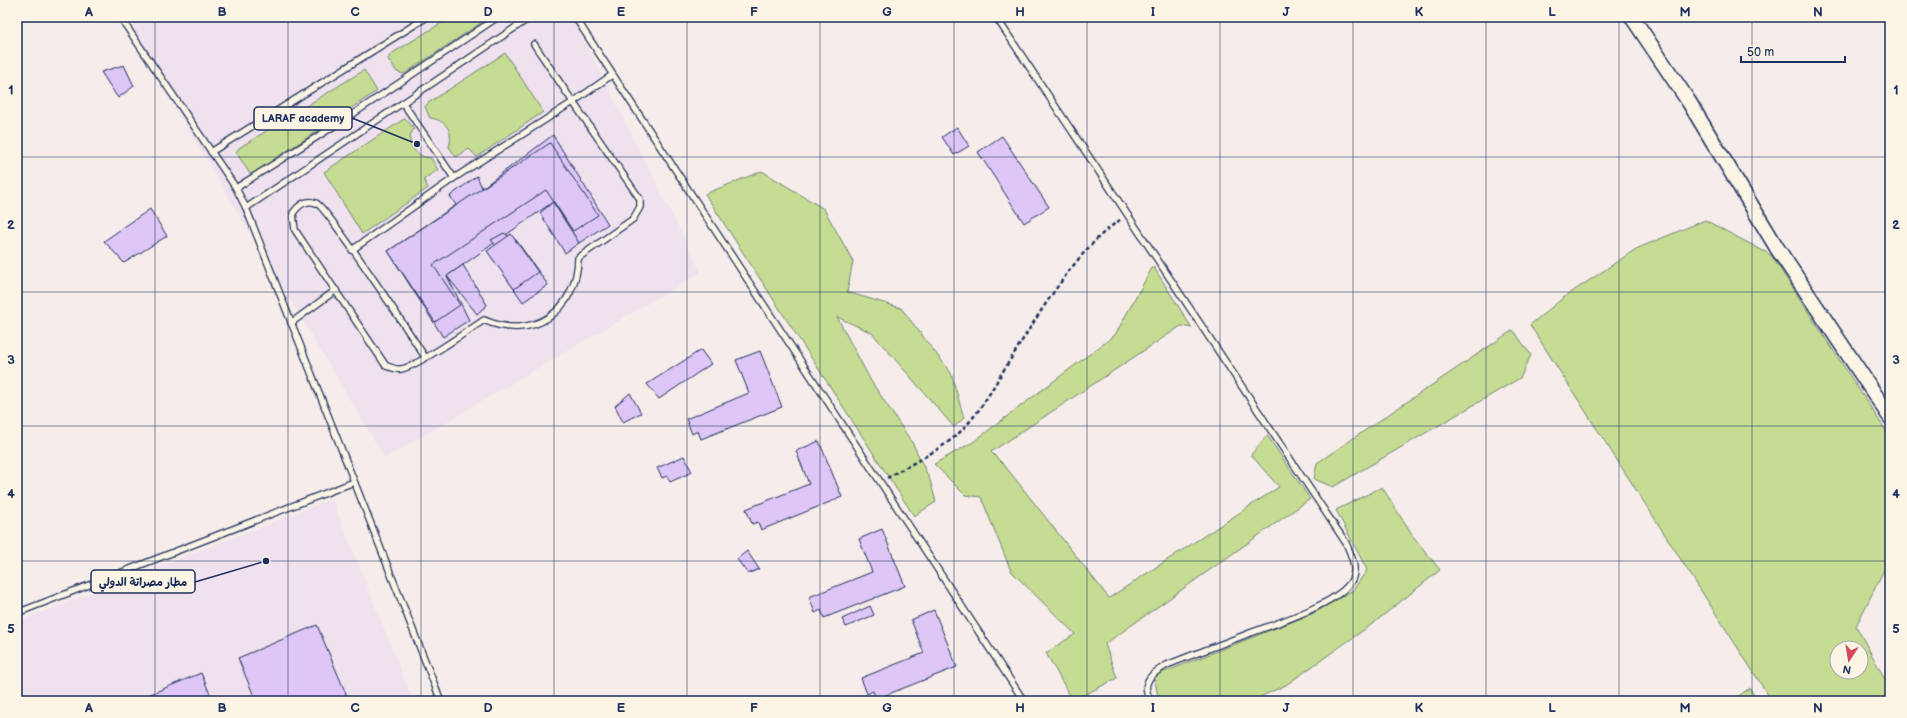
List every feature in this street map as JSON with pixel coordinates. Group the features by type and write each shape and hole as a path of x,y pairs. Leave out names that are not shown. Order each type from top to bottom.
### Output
{"street":[{"path":"1632,17 1689,102 1776,248 1890,418"}],"lane":[{"path":"120,17 236,188 246,208 441,701"},
{"path":"211,152 427,17"},
{"path":"236,188 350,116 498,17"},
{"path":"246,208 531,17"},
{"path":"575,17 1024,701"},
{"path":"996,17 1346,543 1352,557 1354,570 1350,582 1339,592 1306,612 1167,665 1153,673 1148,681 1146,690 1151,701"},
{"path":"425,357 323,208 316,203 306,202 298,206 293,213 295,230 386,366 402,369 425,357 484,320 508,327 523,327 534,325 546,319 557,311 572,288 578,274 578,258 633,219 638,213 640,199 534,44"},
{"path":"352,250 454,178 573,102 612,75"},
{"path":"403,102 454,178"},
{"path":"291,323 336,290"},
{"path":"17,613 354,482"}],"path":[{"path":"880,482 933,451 961,431 984,403 1065,278 1086,251 1111,226 1128,216"}],"shaded area":[{"path":"121,17 572,17 701,272 385,458"},
{"path":"332,499 413,701 17,701 17,622"}],"green space":[{"path":"451,17 490,17 404,74 397,72 388,59 391,54"},
{"path":"505,53 543,112 477,157 469,149 456,157 449,147 450,136 447,127 440,121 430,118 425,107 428,103"},
{"path":"364,70 377,91 254,173 250,174 236,152 239,148"},
{"path":"404,119 407,120 414,129 410,139 413,148 421,155 431,158 438,170 424,179 428,188 362,234 324,172"},
{"path":"762,171 824,209 853,261 847,292 901,308 951,373 964,418 954,427 872,333 837,317 871,381 913,444 930,480 936,502 914,516 705,194"},
{"path":"1705,220 1771,255 1890,437 1890,558 1856,626 1864,640 1829,640 1829,680 1869,680 1869,650 1886,681 1890,672 1890,701 1772,701 1530,325 1563,298 1636,249"},
{"path":"1153,266 1192,328 1181,326 991,452 1005,466 1109,598 1279,487 1251,455 1267,435 1310,499 1105,644 1117,678 1073,701 1046,653 1075,634 1011,571 981,497 965,495 934,464 973,442 1115,335"},
{"path":"1513,330 1531,355 1520,378 1333,487 1314,479 1317,463"},
{"path":"1382,487 1412,535 1440,570 1375,622 1286,685 1251,701 1159,701 1154,676 1314,613 1353,590 1367,570 1336,510"},
{"path":"1750,688 1757,701 1731,701"}],"building":[{"path":"124,65 134,86 118,98 101,72"},
{"path":"957,127 969,146 954,155 942,137"},
{"path":"553,135 608,224 579,243 553,202 447,276 469,320 443,337 388,251 456,205 450,196 477,176 482,188"},
{"path":"1002,136 1049,207 1024,223 978,152"},
{"path":"550,143 598,215 573,231 546,190 433,265 460,305 435,322 388,251"},
{"path":"553,202 579,243 565,253 540,213"},
{"path":"150,209 167,236 124,263 104,241"},
{"path":"504,233 516,240 548,285 523,302 492,257 499,249 491,240"},
{"path":"511,234 538,272 514,289 487,251"},
{"path":"463,265 487,305 477,314 447,276"},
{"path":"701,350 711,364 659,399 647,384"},
{"path":"760,351 782,407 701,439 698,431 692,434 686,419 749,393 736,360"},
{"path":"630,393 641,413 623,422 615,406"},
{"path":"819,441 842,497 761,530 758,522 752,524 746,509 809,484 796,451"},
{"path":"684,456 692,472 670,482 667,476 662,478 657,468"},
{"path":"882,529 905,586 824,618 821,610 815,613 809,597 872,572 859,539"},
{"path":"747,551 759,569 748,574 737,559"},
{"path":"870,606 874,615 846,627 842,619"},
{"path":"934,610 957,667 876,699 873,691 867,694 861,678 924,653 911,620"},
{"path":"317,625 349,701 256,701 238,658"},
{"path":"201,673 213,701 134,701"}],"place":[{"name":"LARAF academy","path":"417,144"},
{"name":"مطار مصراتة الدولي","path":"266,561"}]}
